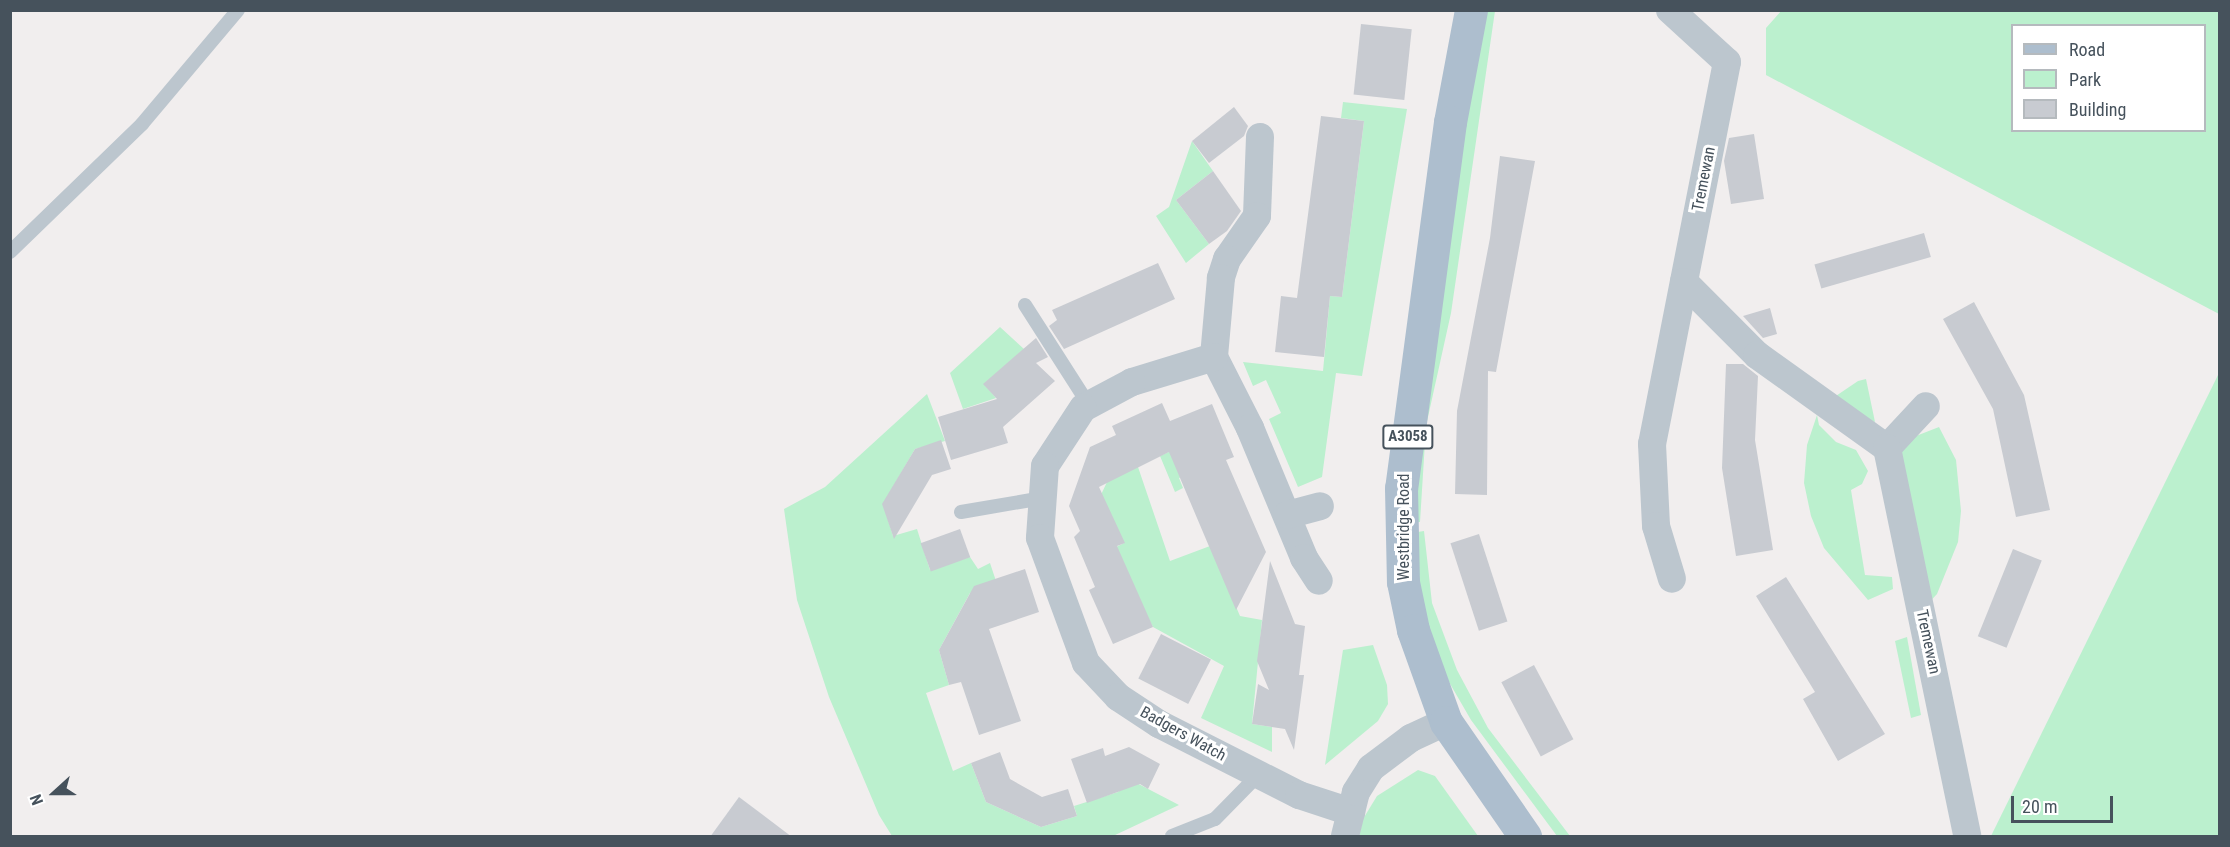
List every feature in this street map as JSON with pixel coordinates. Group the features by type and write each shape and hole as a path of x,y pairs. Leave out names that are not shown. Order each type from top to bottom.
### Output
{"main road":[{"name":"Westbridge Road","path":"1471,10 1450,122 1401,488 1403,582 1413,630 1446,722 1525,837"}],"street":[{"name":"Tremewan","path":"1670,10 1727,62 1652,444 1656,526 1672,579"},
{"path":"1260,137 1257,216 1227,260 1221,278 1214,357 1319,580"},
{"path":"1684,282 1757,355 1887,448 1926,406"},
{"name":"Badgers Watch","path":"1214,357 1132,382 1089,405 1045,466 1040,538 1086,663 1118,696 1159,724 1306,798 1348,824"},
{"name":"Tremewan","path":"1887,448 1968,837"},
{"path":"1287,515 1320,506"},
{"path":"1348,824 1371,768 1411,738 1446,722"}],"lane":[{"path":"10,252 142,124 238,10"},
{"path":"1025,305 1089,405"},
{"path":"961,512 1043,498"},
{"path":"1172,837 1215,819 1259,774"}],"green space":[{"path":"1782,10 2219,11 2219,314 1766,75 1766,28"},
{"path":"1481,11 1495,11 1451,313 1426,426 1420,522 1412,522"},
{"path":"1343,102 1407,109 1362,376 1336,373 1322,477 1298,487 1269,419 1281,413 1266,380 1253,386 1243,362 1323,371 1330,296 1342,297 1364,121 1341,118"},
{"path":"1192,141 1213,171 1176,200 1209,244 1186,263 1156,216 1169,207"},
{"path":"1000,327 1024,349 984,384 996,398 963,409 950,373"},
{"path":"2219,373 2219,836 1991,836"},
{"path":"1866,379 1875,422 1827,402 1858,381"},
{"path":"927,394 945,441 915,449 883,504 893,536 917,529 930,570 970,557 978,569 990,563 997,584 970,593 939,650 949,685 926,693 953,771 971,763 986,802 1041,827 1077,816 1074,806 1118,792 1129,779 1179,805 1113,836 892,836 879,815 829,697 797,600 784,509 825,487"},
{"path":"1817,415 1819,425 1836,442 1856,450 1868,471 1862,484 1851,490 1865,575 1892,577 1893,589 1868,600 1824,548 1811,516 1804,483 1807,445"},
{"path":"1939,427 1956,460 1961,511 1958,542 1937,594 1921,611 1898,443"},
{"path":"1182,446 1201,471 1179,478 1183,488 1175,492 1160,456"},
{"path":"1115,465 1138,467 1170,561 1210,546 1240,616 1262,620 1252,724 1272,727 1272,752 1201,718 1224,666 1153,627 1112,549 1124,543 1099,499"},
{"path":"1424,531 1432,603 1457,670 1488,728 1570,836 1557,836 1471,720 1449,682 1417,601 1411,533"},
{"path":"1907,637 1921,715 1911,718 1895,641"},
{"path":"1373,645 1387,685 1388,704 1378,721 1325,765 1343,650"},
{"path":"1418,770 1435,776 1478,836 1359,836 1363,819 1377,796"}],"building":[{"path":"1361,24 1412,29 1404,100 1354,95"},
{"path":"1234,107 1248,126 1244,136 1209,163 1192,141"},
{"path":"1321,116 1364,121 1342,297 1330,296 1324,357 1275,352 1281,296 1297,298"},
{"path":"1754,134 1764,199 1731,204 1724,161 1729,138"},
{"path":"1500,156 1535,161 1496,372 1488,371 1487,495 1455,494 1457,411 1490,238"},
{"path":"1213,171 1241,211 1227,231 1209,244 1176,200"},
{"path":"1924,233 1931,257 1821,288 1814,264"},
{"path":"1158,263 1175,299 1064,349 1049,326 1057,320 1052,310"},
{"path":"1974,302 2024,395 2050,510 2016,517 1993,409 1943,319"},
{"path":"1770,308 1777,334 1763,338 1743,316"},
{"path":"1036,338 1048,357 1036,363 1055,381 1003,427 1008,443 951,460 938,417 997,399 983,384"},
{"path":"1726,364 1743,364 1758,376 1755,440 1773,550 1736,556 1722,468"},
{"path":"1162,403 1170,421 1212,404 1234,457 1226,460 1266,552 1236,610 1169,452 1099,487 1125,543 1117,546 1153,627 1113,644 1089,590 1095,587 1074,537 1080,531 1069,506 1090,447 1116,435 1112,426"},
{"path":"941,440 951,469 932,475 894,539 882,504 915,449"},
{"path":"960,529 970,557 931,572 921,543"},
{"path":"1479,534 1507,621 1479,631 1450,543"},
{"path":"2013,549 2042,561 2007,648 1978,636"},
{"path":"1270,561 1295,624 1305,626 1299,675 1304,675 1294,750 1285,729 1252,724 1258,684 1269,690 1257,661"},
{"path":"1025,569 1039,612 989,629 1021,721 979,735 961,682 949,685 939,650 974,586"},
{"path":"1786,577 1885,734 1838,761 1803,699 1815,692 1756,596"},
{"path":"1161,634 1211,659 1188,704 1138,679"},
{"path":"1534,665 1573,739 1541,757 1501,682"},
{"path":"1129,747 1160,764 1148,789 1140,784 1087,803 1071,759 1103,748 1105,756"},
{"path":"1000,752 1010,779 1042,797 1068,789 1077,816 1041,827 986,802 971,763"},
{"path":"739,797 792,837 710,837"}]}
